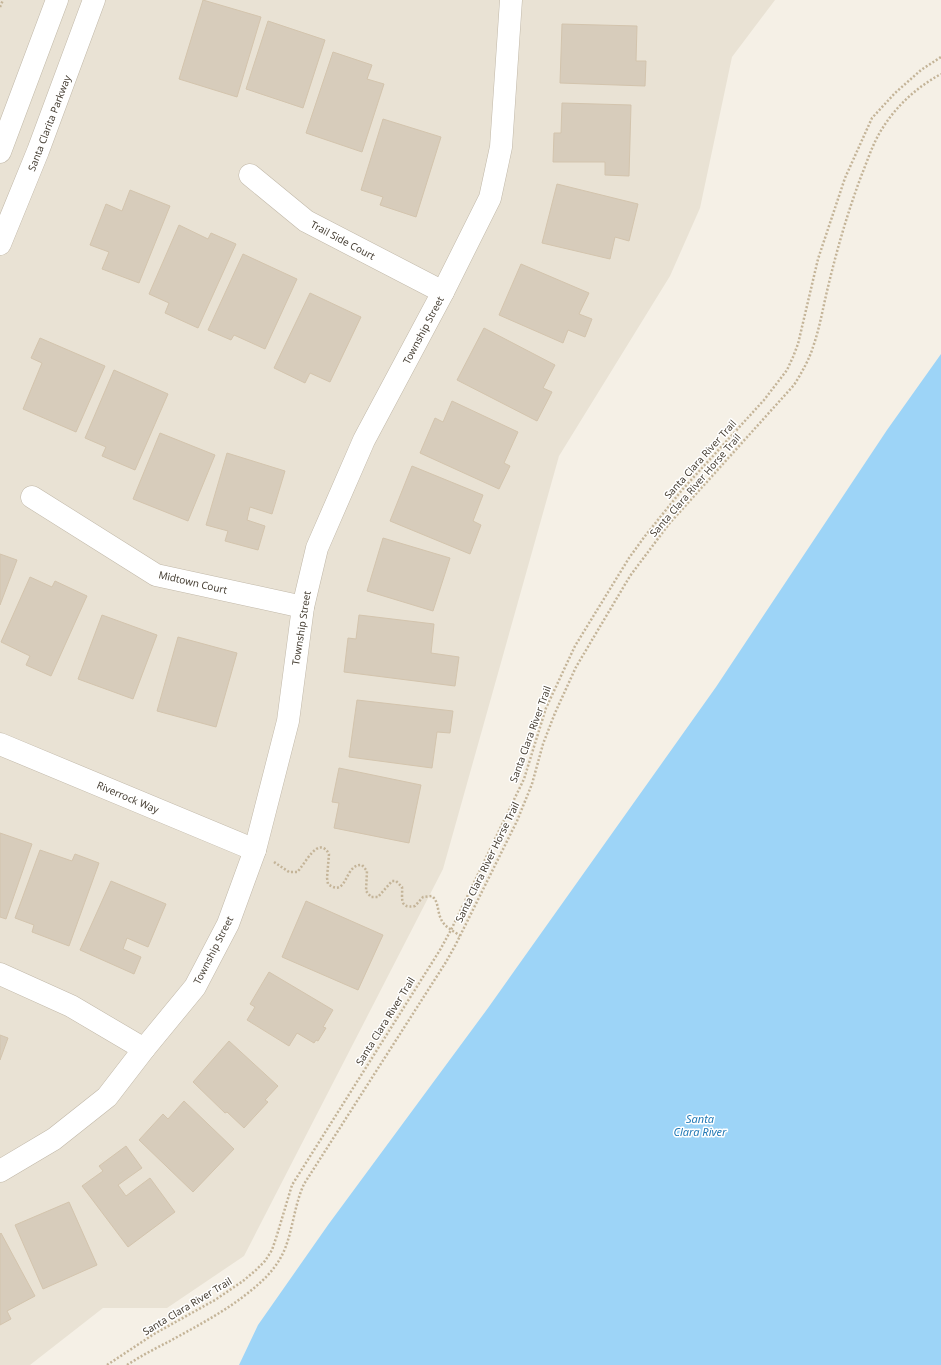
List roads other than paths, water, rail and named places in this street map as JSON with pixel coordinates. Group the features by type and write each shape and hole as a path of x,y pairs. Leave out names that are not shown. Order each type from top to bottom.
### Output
{"street":[{"path":"0,152 57,0"},
{"name":"Santa Clarita Parkway","path":"0,244 38,151 94,0"},
{"name":"Township Street","path":"0,1171 54,1139 107,1097 195,987 228,924 255,850 288,721 303,607 317,548 364,440 443,292 490,198 501,146 510,0"},
{"name":"Trail Side Court","path":"250,175 306,221 443,292"},
{"name":"Midtown Court","path":"32,497 156,575 303,607"},
{"name":"Riverrock Way","path":"0,744 255,850"},
{"path":"0,974 71,1006 144,1049"}],"water":[{"name":"Santa Clara River","path":"941,354 941,1365 239,1365 258,1325 328,1225 488,1008 716,687 887,430"}]}
